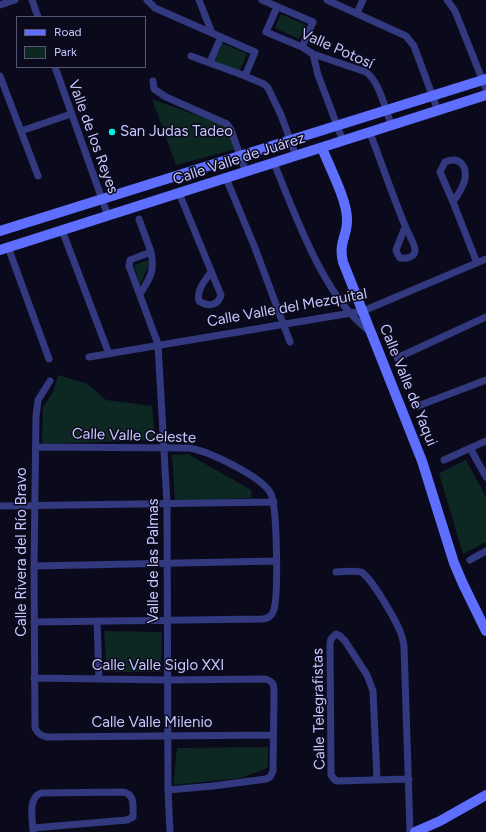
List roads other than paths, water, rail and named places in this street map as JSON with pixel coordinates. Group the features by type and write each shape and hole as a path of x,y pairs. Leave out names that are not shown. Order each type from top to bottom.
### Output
{"street":[{"path":"0,5 15,0"},
{"path":"32,0 38,16"},
{"path":"147,0 155,8 255,52 245,76"},
{"path":"199,0 212,33"},
{"path":"262,0 313,22 302,48"},
{"path":"327,0 401,33 410,41 414,46 438,111"},
{"path":"357,13 363,0"},
{"path":"447,0 455,11 485,82"},
{"name":"Valle Potosí","path":"277,7 266,32 313,54 366,72 371,76 380,94 392,126"},
{"path":"210,62 221,37"},
{"path":"313,54 318,75 338,125 342,141"},
{"path":"191,56 210,62 264,84 268,88 274,100 296,156"},
{"name":"Valle de los Reyes","path":"55,68 108,216"},
{"path":"0,76 38,176"},
{"path":"153,81 154,89 160,93 227,124 231,130 246,172"},
{"name":"Calle Valle de Juárez","path":"0,231 291,141 385,110 485,82"},
{"name":"Calle Valle de Juárez","path":"4,248 486,95"},
{"path":"21,131 71,114"},
{"path":"370,133 405,227"},
{"name":"Calle Valle de Yaqui","path":"322,148 346,208 348,220 342,240 341,253 343,262 422,461 454,563 486,631"},
{"path":"453,202 462,186 465,175 462,163 458,160 445,162 440,172 477,263"},
{"path":"274,163 312,253 320,268 349,313 363,327 372,332"},
{"path":"187,172 192,189"},
{"path":"226,178 290,342"},
{"path":"144,186 148,203"},
{"path":"179,193 211,272"},
{"path":"139,219 151,252 153,268 140,294"},
{"path":"62,230 109,354"},
{"path":"4,248 49,359"},
{"name":"Valle de las Palmas","path":"151,252 133,259 129,263 129,268 158,344 167,504 168,790 170,832"},
{"name":"Calle Valle del Mezquital","path":"89,357 158,344 363,311 486,259"},
{"path":"397,358 486,317"},
{"path":"418,406 486,380"},
{"name":"Calle Rivera del Río Bravo","path":"35,728 34,566 36,407 42,393 50,381"},
{"path":"444,460 486,441"},
{"name":"Calle Valle Celeste","path":"36,447 163,447 196,449 226,461 258,482 268,490 274,502"},
{"path":"470,448 486,477"},
{"path":"0,506 274,502 276,589 274,608 271,616 263,619 34,622"},
{"path":"470,560 486,551"},
{"path":"34,566 276,561"},
{"path":"336,572 359,572 366,575 372,582 401,633 404,646 410,832"},
{"path":"97,621 99,678"},
{"name":"Calle Telegrafistas","path":"377,779 372,687 367,675 345,642 336,634 331,639 330,644 331,775 334,780 408,779"},
{"name":"Calle Valle Siglo XXI","path":"34,678 168,680 265,679 271,681 274,691 273,735"},
{"name":"Calle Valle Milenio","path":"35,728 40,735 47,737 273,735"},
{"path":"168,790 266,779 272,775 273,771 273,735"},
{"path":"123,792 129,794 132,799 132,817 127,820 33,830 32,801 36,794 123,792"},
{"path":"415,832 440,821 486,795"}],"place":[{"name":"San Judas Tadeo","path":"112,132"}]}
